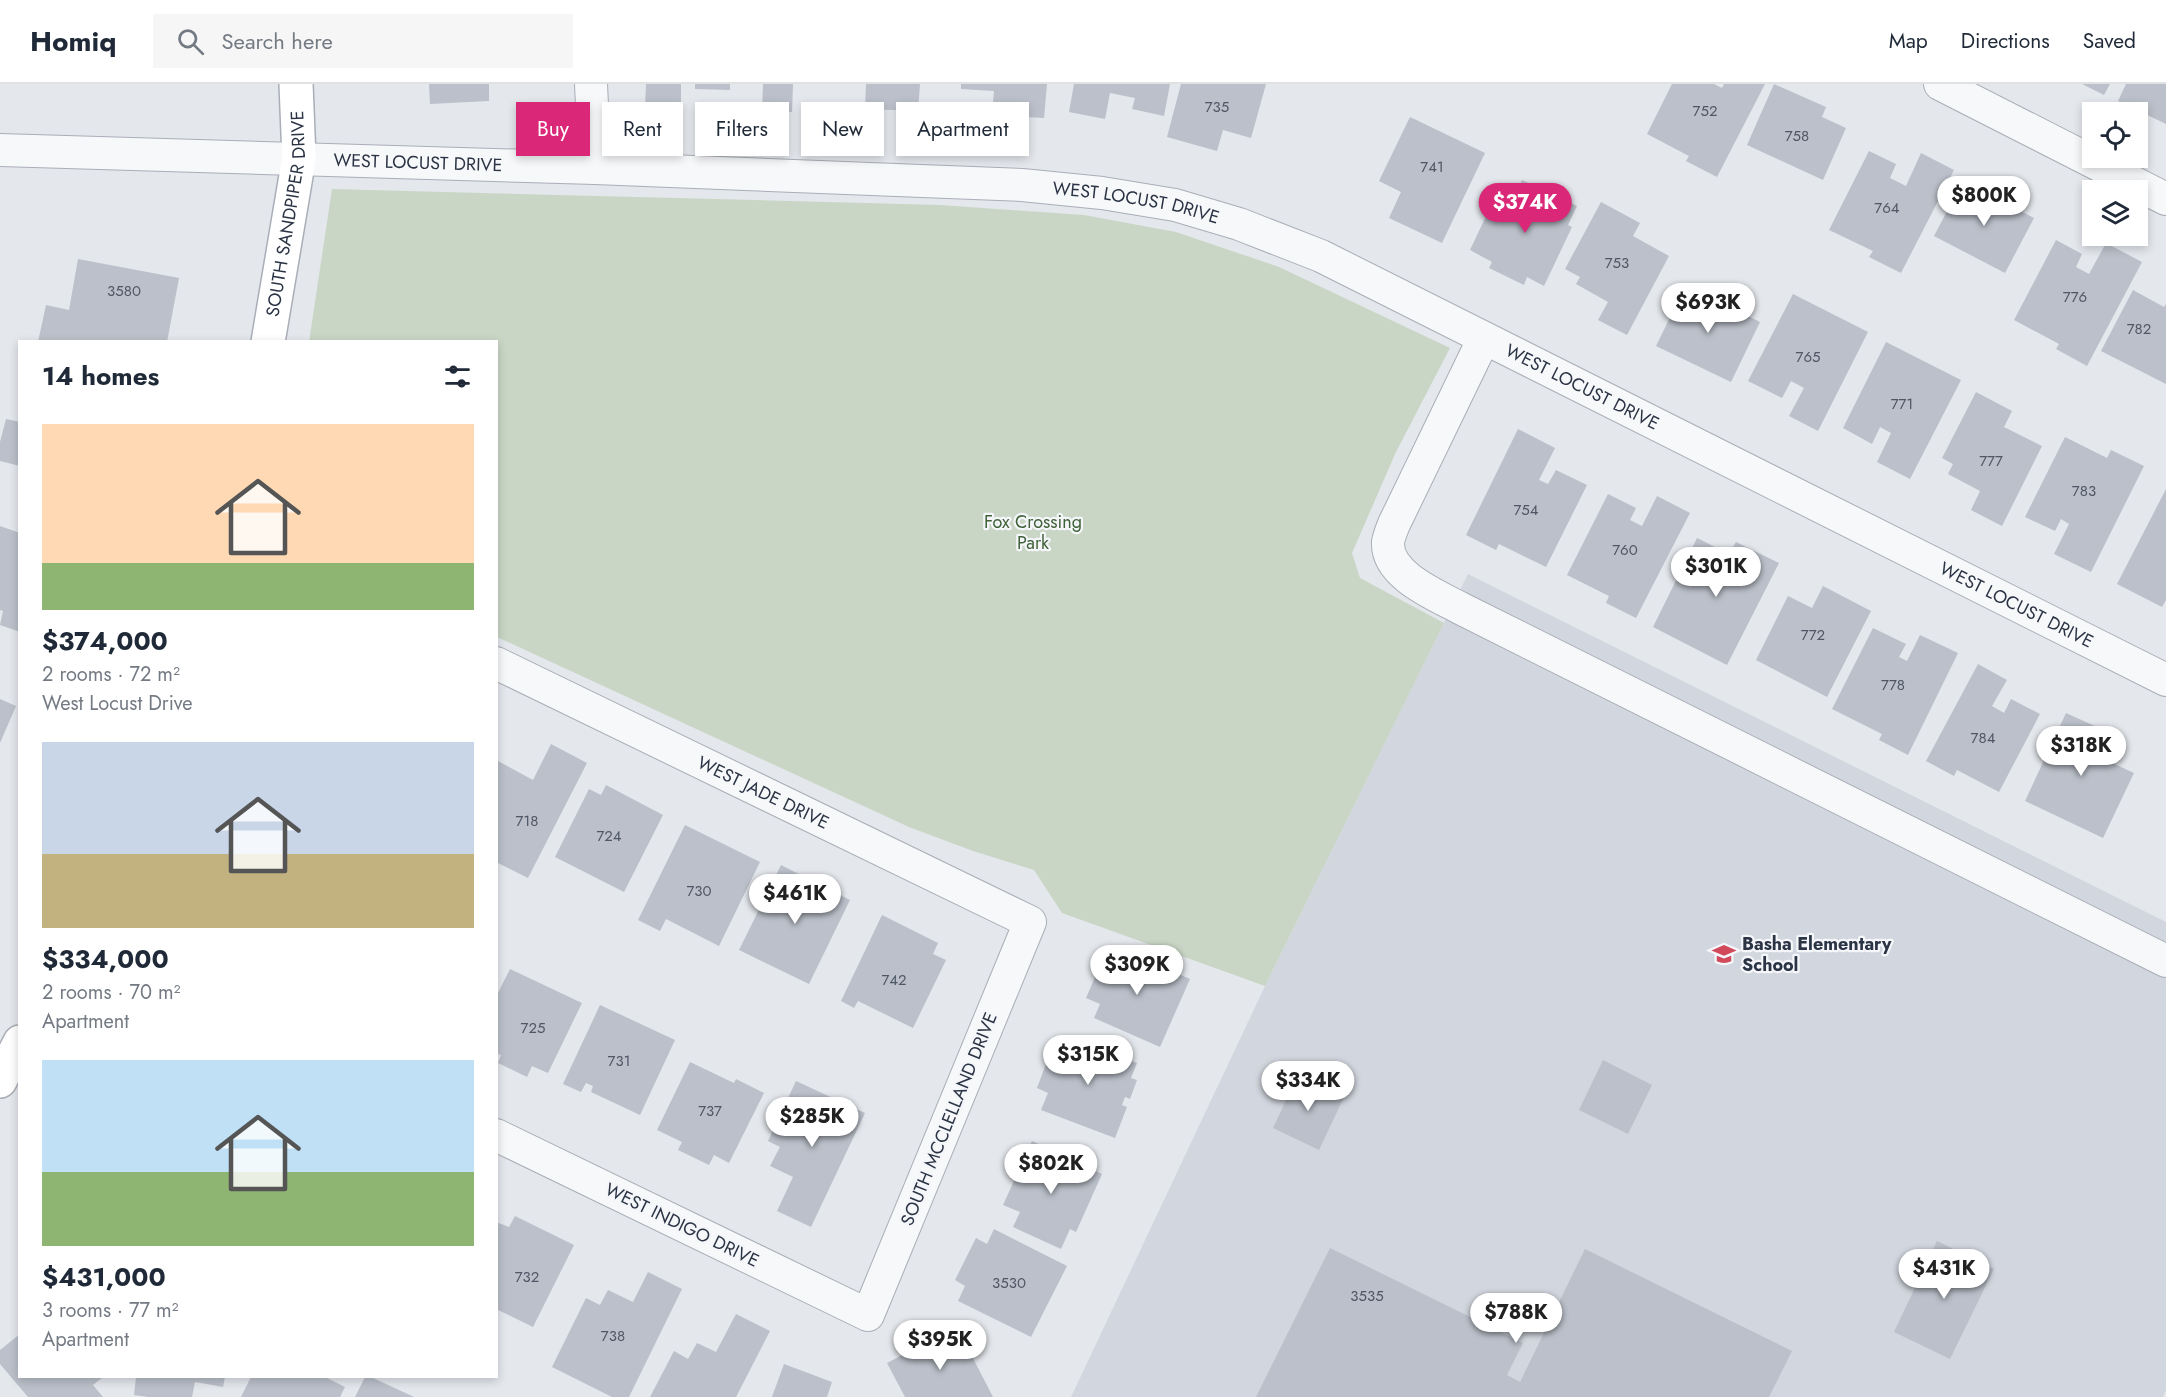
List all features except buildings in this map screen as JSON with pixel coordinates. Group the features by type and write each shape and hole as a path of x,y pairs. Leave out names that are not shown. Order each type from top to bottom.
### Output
{"street":[{"name":"SOUTH SANDPIPER DRIVE","path":"268,340 300,158 297,84"},
{"path":"591,84 595,168"},
{"path":"1940,84 2166,199"},
{"name":"WEST LOCUST DRIVE","path":"0,150 595,168 1022,185 1102,193 1175,205 1239,224 1321,256 2166,680"},
{"path":"1484,338 1394,524 1388,542 1391,558 1404,575 1470,614 2166,961"},
{"name":"WEST JADE DRIVE","path":"498,664 1030,922"},
{"name":"SOUTH MCCLELLAND DRIVE","path":"867,1315 1030,922"},
{"path":"0,1081 18,1046"},
{"name":"WEST INDIGO DRIVE","path":"498,1136 867,1315"}],"shaded area":[{"name":"Basha Elementary School","path":"1468,574 2166,922 2166,1390 2163,1397 1071,1397 1265,986"}],"green space":[{"name":"Fox Crossing Park","path":"332,189 940,205 1084,215 1176,232 1279,267 1450,348 1396,452 1352,553 1360,578 1444,623 1265,986 1062,913 1034,870 973,851 909,827 498,637 498,340 309,340"}],"place":[{"name":"Basha Elementary School","path":"1724,954"}]}
